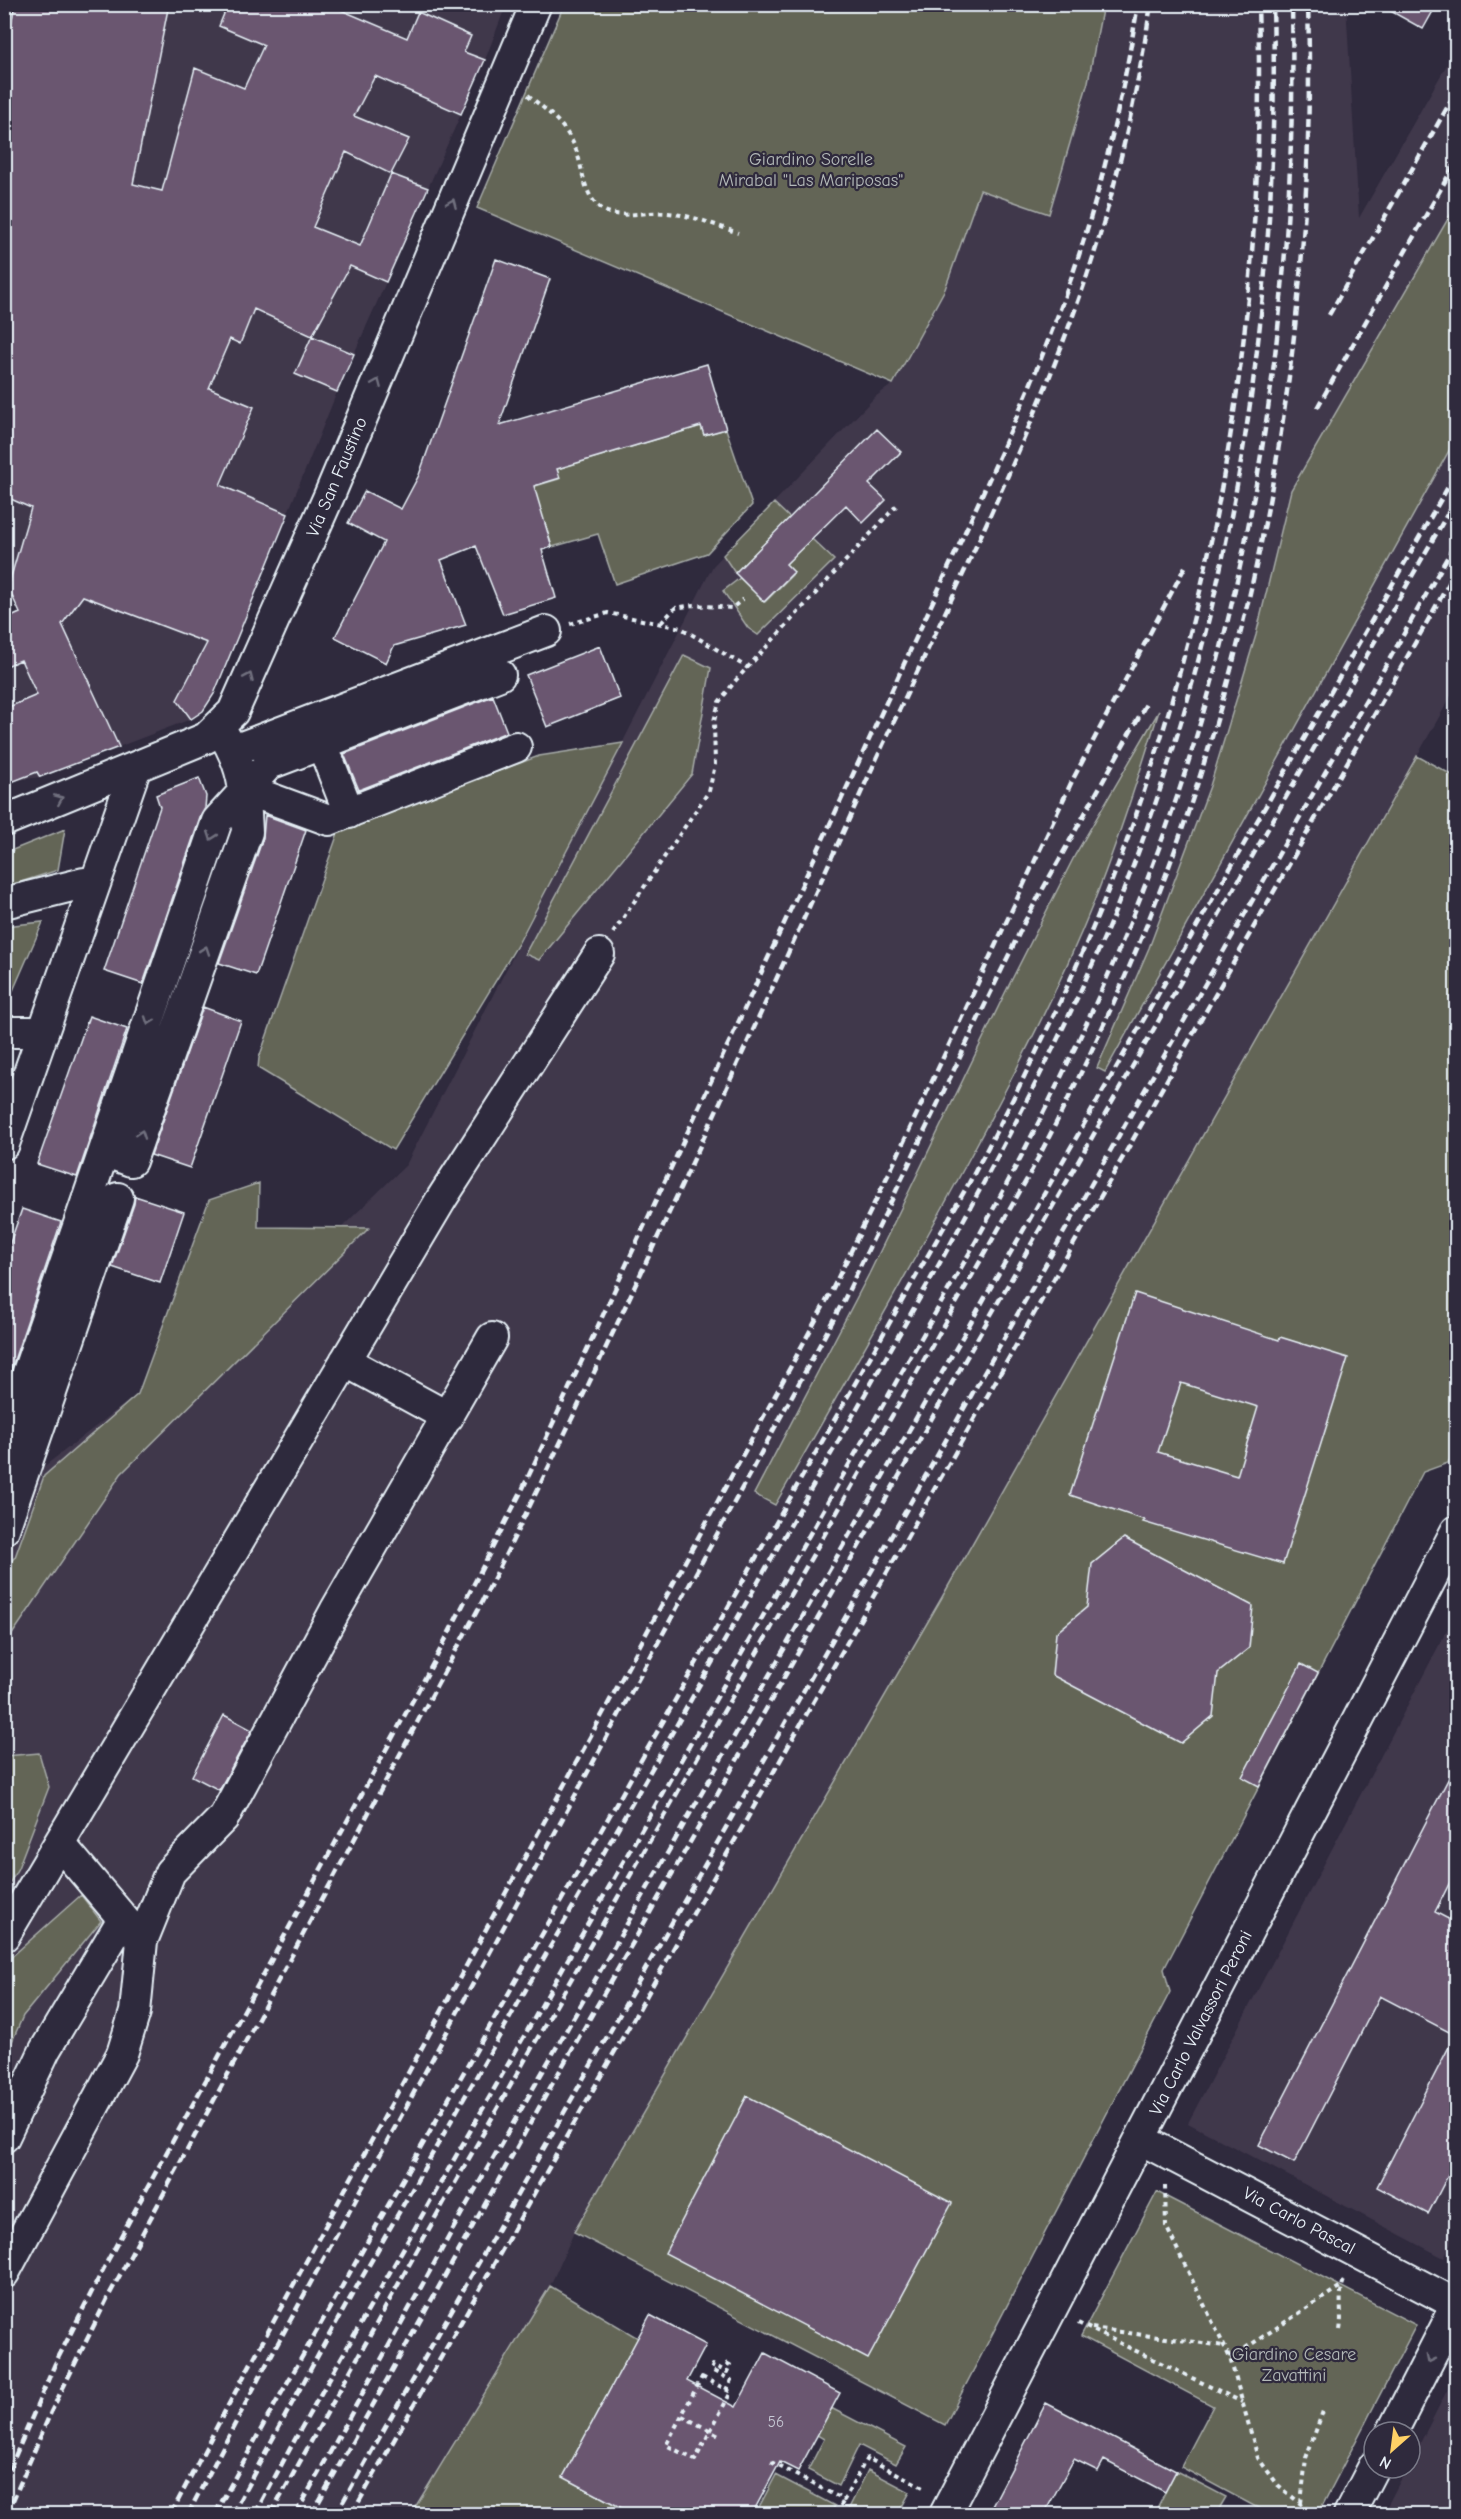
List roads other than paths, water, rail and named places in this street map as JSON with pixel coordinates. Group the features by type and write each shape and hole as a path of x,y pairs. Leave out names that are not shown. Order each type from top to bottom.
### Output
{"street":[{"name":"Via San Faustino","path":"4,821 206,738 227,738 233,712 329,496 536,4"},
{"path":"245,789 227,738 546,631"},
{"path":"4,1442 218,821 269,764 500,675"},
{"path":"322,744 349,813"},
{"path":"245,789 329,820 516,747"},
{"path":"4,1143 136,767"},
{"path":"4,903 84,883"},
{"path":"4,1936 442,1198 599,954"},
{"path":"4,1529 118,1198"},
{"path":"4,2137 45,2050 133,1930 170,1872 224,1817 335,1611 492,1338"},
{"path":"345,1361 448,1417"},
{"name":"Via Carlo Valvassori Peroni","path":"945,2514 1456,1531"},
{"path":"4,2274 122,2054 135,2012 133,1930 60,1844"},
{"name":"Via Carlo Pascal","path":"1140,2139 1456,2305"},
{"path":"1398,2420 1456,2305"},
{"path":"1349,2514 1367,2480"}],"railway":[{"path":"4,2482 55,2364 108,2260 437,1656 523,1488 965,532 1011,431 1078,258 1113,132 1138,4"},
{"path":"7,2514 51,2412 107,2299 483,1600 581,1400 980,538 1037,408 1087,276 1125,142 1151,4"},
{"path":"215,2514 265,2422 969,1183 1038,1049 1080,958 1135,818 1166,719 1193,619 1216,518 1233,417 1246,314 1255,211 1259,108 1258,4"},
{"path":"232,2514 328,2337 946,1252 1056,1042 1128,880 1180,726 1207,625 1230,523 1248,420 1261,317 1269,213 1273,108 1273,4"},
{"path":"255,2514 299,2432 970,1252 1048,1104 1118,952 1159,848 1193,746 1222,643 1246,538 1264,432 1278,326 1287,219 1292,112 1292,4"},
{"path":"271,2514 435,2218 1027,1179 1090,1053 1134,957 1188,814 1222,701 1251,587 1274,472 1292,356 1303,239 1308,122 1308,4"},
{"path":"1329,315 1456,92"},
{"path":"1317,408 1456,162"},
{"path":"296,2514 463,2211 1456,473"},
{"path":"312,2514 546,2095 1456,499"},
{"path":"336,2514 1456,542"},
{"path":"171,2514 830,1294 893,1165 1072,781 1186,565"},
{"path":"352,2514 1456,571"},
{"path":"188,2514 259,2378 844,1300 1025,921 1146,704"}],"park label":[{"name":"Giardino Sorelle Mirabal \"Las Mariposas\"","path":"811,169"},
{"name":"Giardino Cesare Zavattini","path":"1294,2364"}]}
